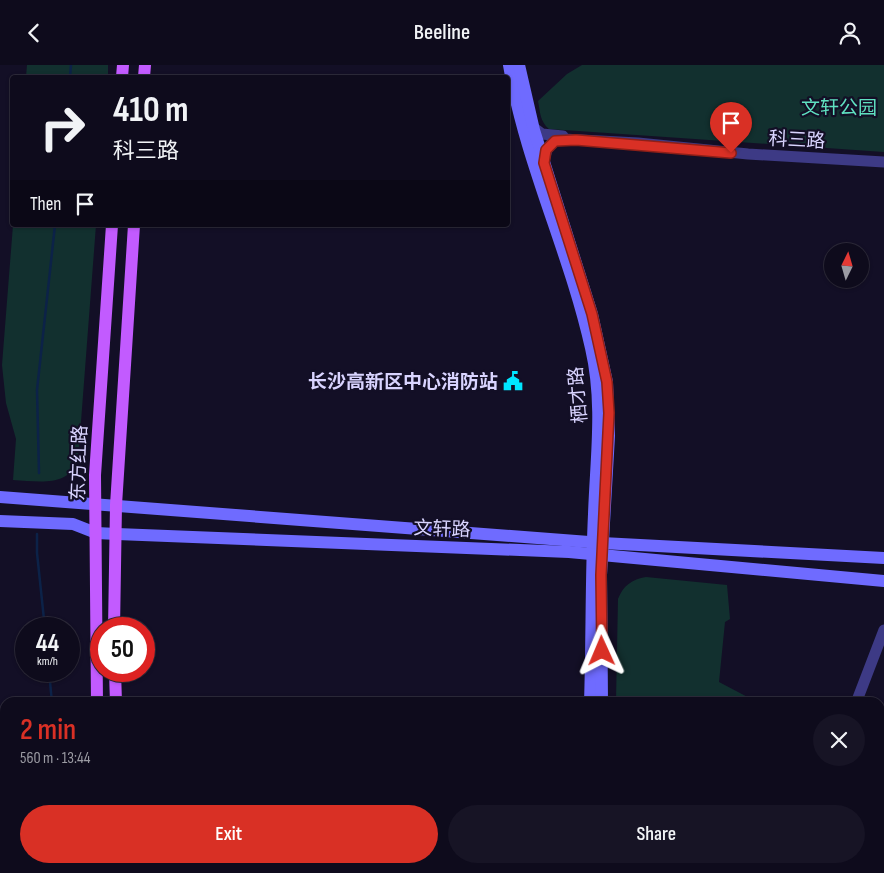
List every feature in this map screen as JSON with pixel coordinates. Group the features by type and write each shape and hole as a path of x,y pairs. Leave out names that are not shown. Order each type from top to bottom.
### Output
{"main road":[{"name":"栖才路","path":"509,65 523,126 582,315 594,365 600,417 597,549 590,697"},
{"name":"栖才路","path":"520,65 544,163 592,314 607,382 609,429 597,549 602,697"},
{"name":"东方红路","path":"97,697 95,475 112,227"},
{"name":"东方红路","path":"114,617 116,505 134,227"},
{"name":"文轩路","path":"0,497 116,505 597,549 881,582"},
{"name":"文轩路","path":"0,521 73,524 96,533 116,535 559,551 597,549 882,557"},
{"path":"115,682 116,697"}],"street":[{"name":"科三路","path":"534,128 542,134 551,136 638,140 748,151 884,160"},
{"name":"科三路","path":"544,163 548,146 555,141 563,139 638,143 748,155 884,160"},
{"path":"858,697 884,630"},
{"path":"863,697 884,646"}],"green space":[{"path":"27,65 108,65 108,75 26,75"},
{"name":"文轩公园","path":"582,65 884,65 884,152 549,129 542,120 538,101 567,74"},
{"path":"13,227 96,227 78,461 73,470 66,476 41,482 13,480 16,439 6,403 2,365"},
{"path":"646,577 727,585 730,619 725,622 719,682 748,697 616,697 618,599 623,590 636,579"}],"waterway":[{"path":"70,75 71,65"},
{"path":"39,473 37,390 55,227"},
{"path":"37,534 37,553 44,617"},
{"path":"50,682 51,697"}],"place":[{"name":"长沙高新区中心消防站","path":"513,381"}],"route":[{"path":"602,651 601,575 609,399 601,347 592,314 544,163 546,150 551,143 563,139 638,143 731,153"}]}
